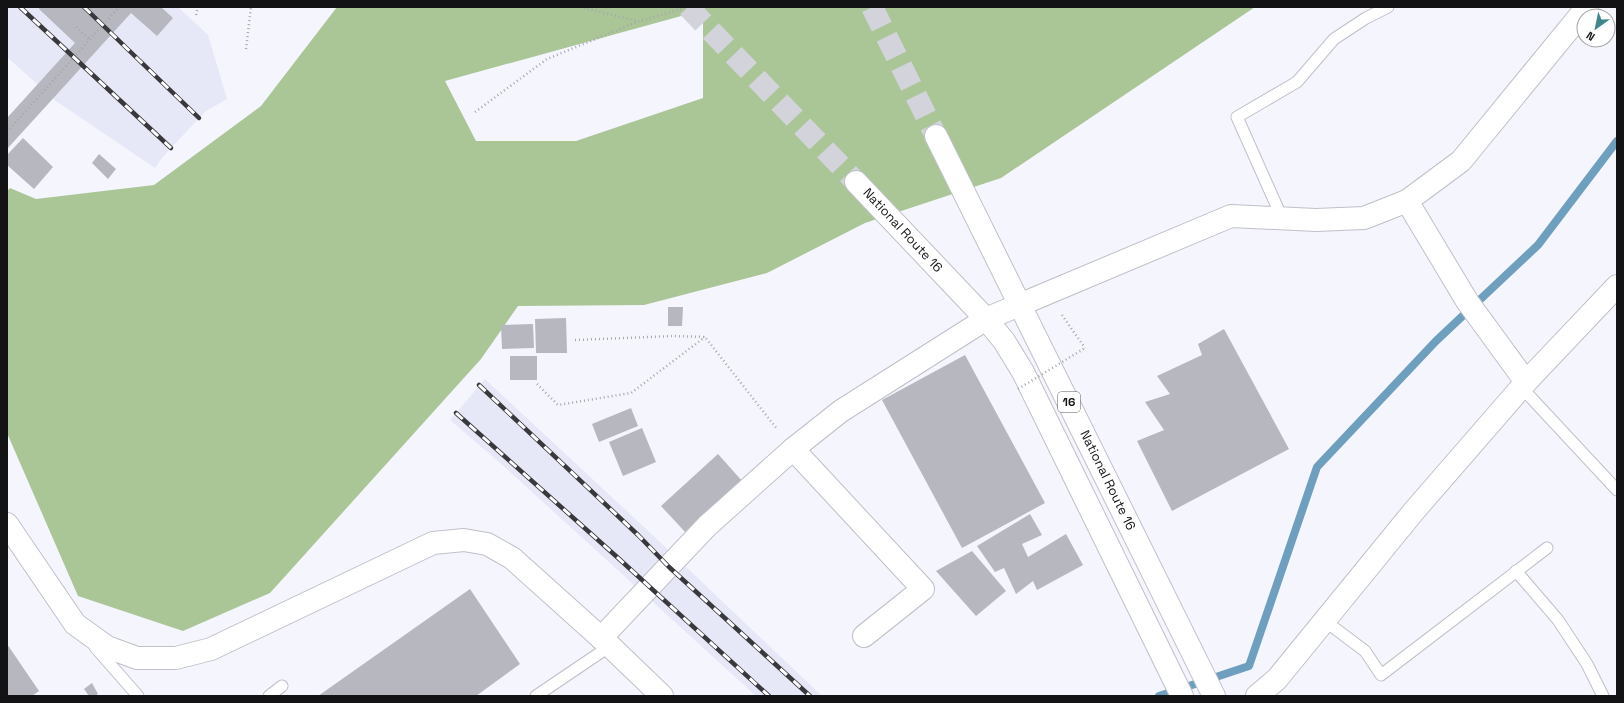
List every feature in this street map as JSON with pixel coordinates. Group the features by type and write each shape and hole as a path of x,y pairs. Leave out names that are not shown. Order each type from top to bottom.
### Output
{"main road":[{"path":"605,642 708,526 793,449 841,411 986,319 1231,216 1316,220 1364,218 1407,201 1460,161 1587,7"},
{"name":"National Route 16","path":"936,136 1214,696"},
{"name":"National Route 16","path":"856,182 986,319 1004,341 1023,372 1177,687"},
{"path":"1407,201 1467,301 1524,385"},
{"path":"1257,696 1277,679 1414,511 1524,385 1617,286"},
{"path":"793,449 923,589 864,636"},
{"path":"7,524 75,624 107,647 137,658 176,658 211,649 433,543 464,540 487,544 512,558 662,696"}],"lane":[{"path":"1282,218 1237,117 1297,82 1334,39 1366,18 1388,7"},
{"path":"1524,385 1617,490"},
{"path":"1325,621 1364,650 1381,675 1547,548"},
{"path":"1516,571 1558,620 1586,664 1603,696"},
{"path":"75,624 138,696"},
{"path":"536,696 605,642"},
{"path":"269,696 282,686"}],"path":[{"path":"7,132 119,7"},
{"path":"196,15 198,7"},
{"path":"246,49 251,7"},
{"path":"580,7 637,22"},
{"path":"475,112 547,59 637,22 688,7"},
{"path":"76,27 90,40"},
{"path":"1018,388 1086,348 1062,315"},
{"path":"575,340 674,336 705,337 793,449"},
{"path":"537,384 558,405 631,393 705,337"}],"shaded area":[{"path":"7,7 178,7 208,35 227,99 206,111 162,158 155,168 56,101 7,57"},
{"path":"485,379 822,696 756,696 499,462 450,420"}],"green space":[{"path":"337,7 1255,7 1001,178 865,223 767,273 644,305 518,306 481,359 270,593 183,631 78,596 7,433 7,191 10,188 36,199 154,185 261,106","holes":["703,10 703,98 576,141 476,141 445,81"]}],"building":[{"path":"40,7 161,7 173,18 157,36 131,13 7,149 7,118 75,43 39,9"},
{"path":"23,138 53,167 34,189 7,165 7,155"},
{"path":"99,154 116,169 108,179 92,163"},
{"path":"668,307 683,307 682,326 668,326"},
{"path":"566,318 567,353 536,353 535,319"},
{"path":"533,324 534,348 502,349 501,325"},
{"path":"1224,329 1289,449 1172,511 1137,441 1164,430 1145,402 1170,394 1157,376 1202,355 1198,344"},
{"path":"965,355 1045,503 962,548 882,400"},
{"path":"510,356 537,356 537,380 510,380"},
{"path":"631,408 638,426 599,442 592,424"},
{"path":"642,428 656,462 623,476 609,442"},
{"path":"718,454 743,482 687,534 661,506"},
{"path":"1030,514 1042,535 1022,544 1028,557 1066,534 1083,565 1037,590 1033,581 1016,594 1004,568 995,572 977,546"},
{"path":"972,551 1006,591 976,616 936,571"},
{"path":"470,589 520,664 476,696 318,696"},
{"path":"7,644 39,691 32,696 7,696"},
{"path":"92,683 98,694 95,696 89,696 84,689"}],"waterway":[{"path":"1159,696 1249,666 1317,467 1436,341 1538,245 1617,141"}],"tunnel":[{"path":"688,7 856,182"},
{"path":"872,7 936,136"}],"railway":[{"path":"20,7 171,148"},
{"path":"84,7 199,118"},
{"path":"479,385 638,535 669,567 810,696"},
{"path":"456,413 769,696"}]}
